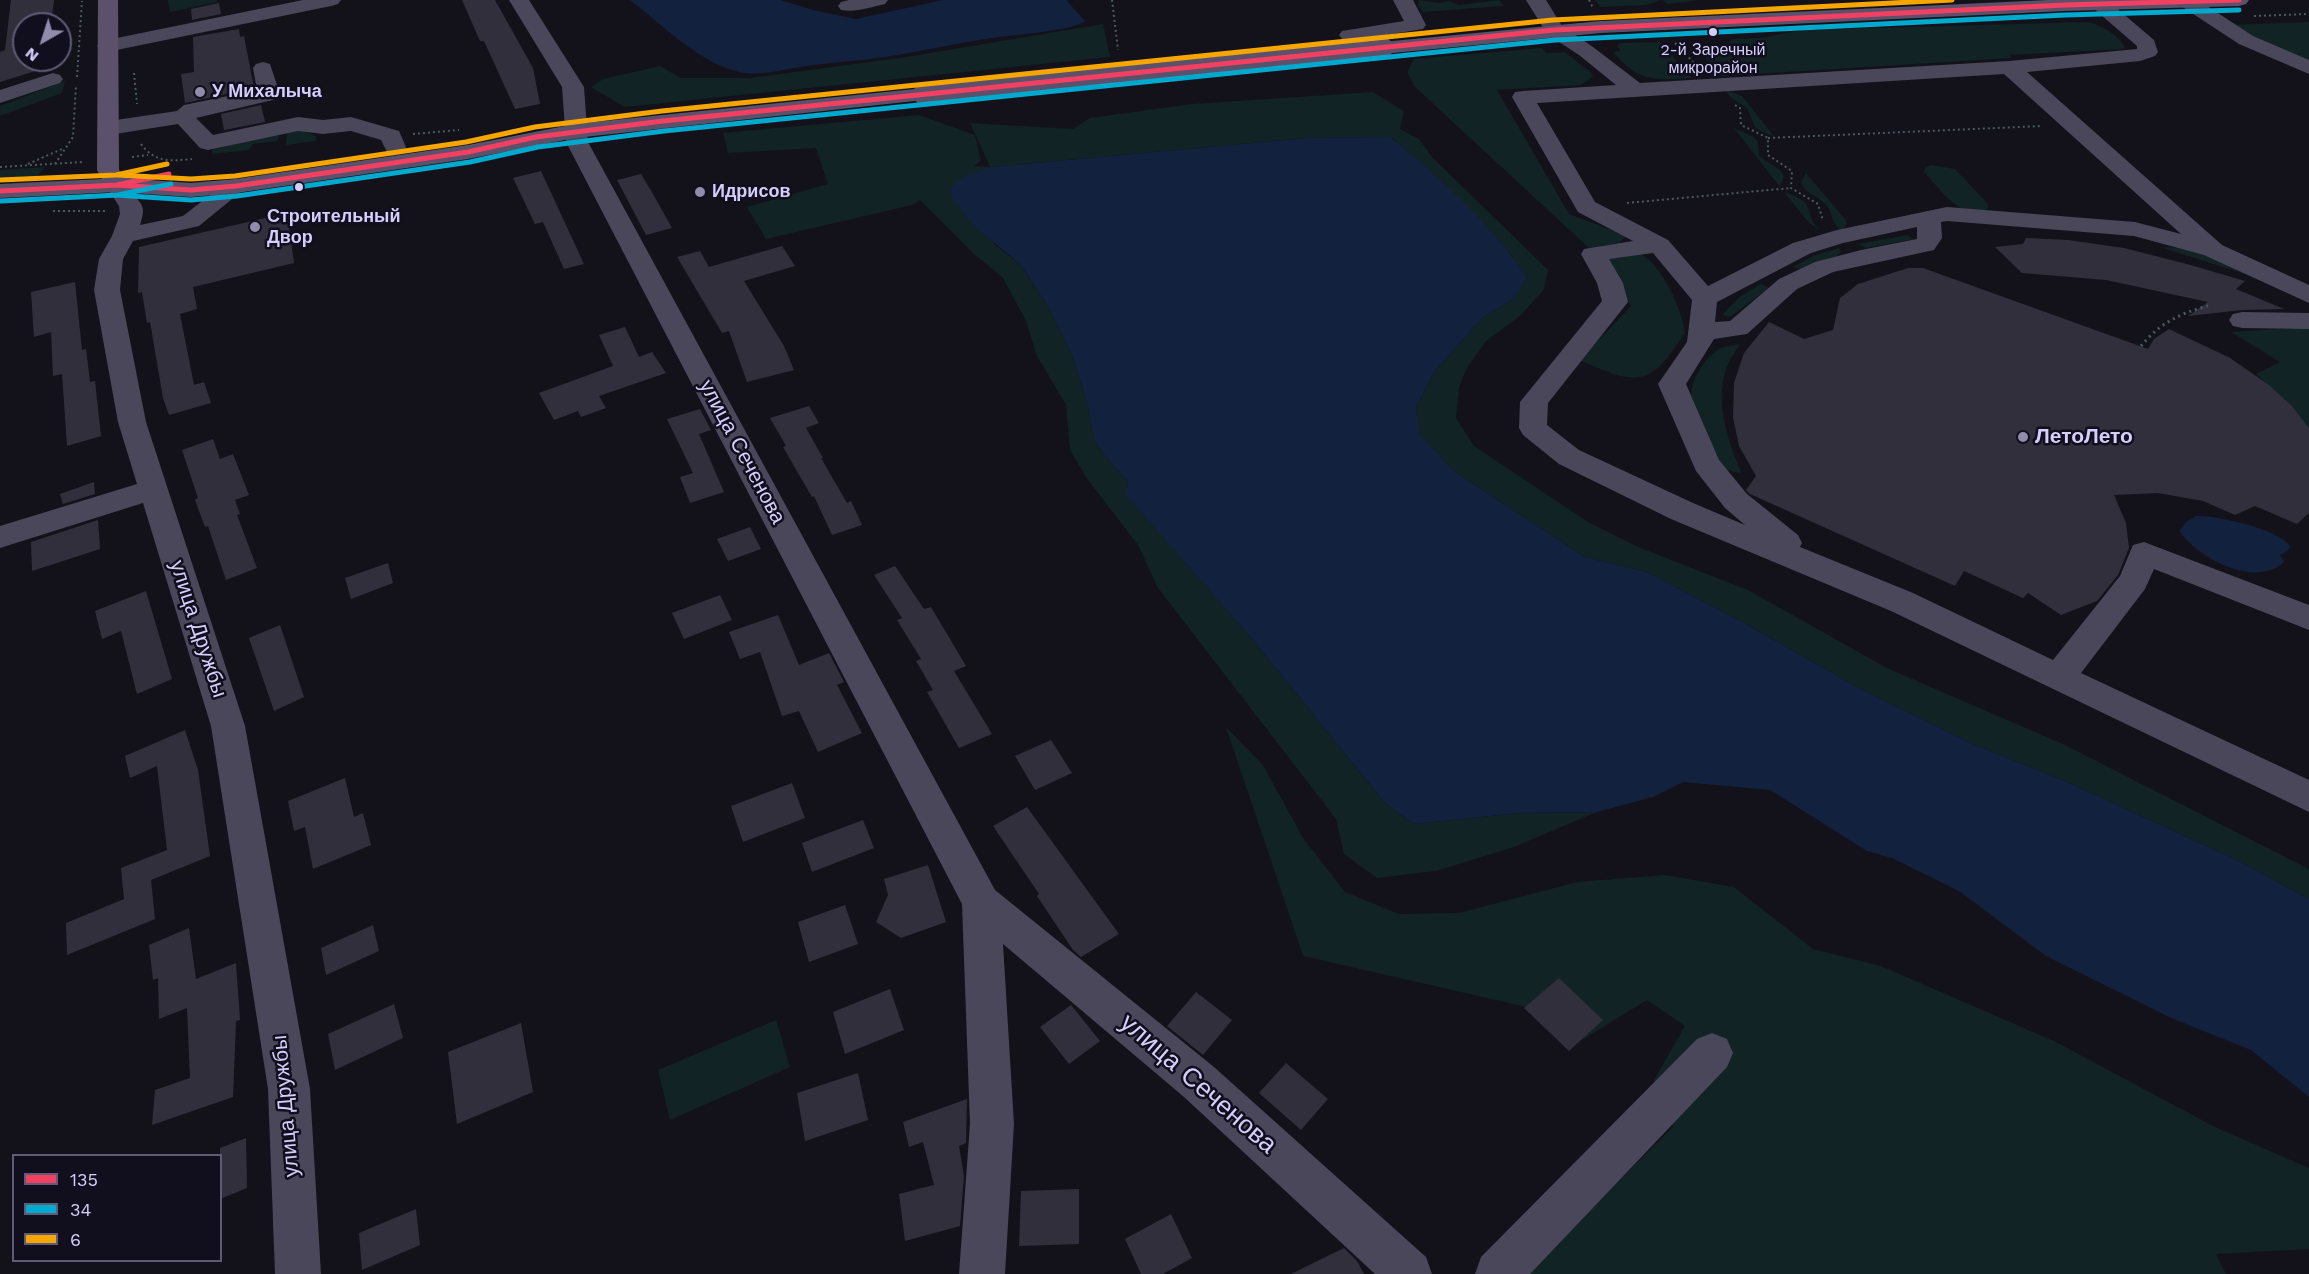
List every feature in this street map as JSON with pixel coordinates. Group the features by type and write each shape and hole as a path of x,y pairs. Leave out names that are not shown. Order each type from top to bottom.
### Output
{"main road":[{"name":"улица Дружбы","path":"108,0 109,128 120,199"},
{"path":"0,191 120,199 236,186 468,152 575,131 1554,30 2097,2 2239,0"},
{"path":"120,199 201,168 395,147 536,137"}],"street":[{"path":"107,46 331,0"},
{"name":"улица Сеченова","path":"519,0 573,87 577,142 981,902 1199,1082 1408,1274"},
{"path":"848,6 878,0"},
{"path":"1349,35 1416,25 1403,0"},
{"path":"1536,0 1554,30 1586,51 1635,90"},
{"path":"1812,565 1736,501 1706,464 1672,384 1700,342 1705,299 1659,245 1586,207 1523,98 2009,67 2133,57 2148,52 2147,44 2097,2"},
{"path":"2188,2 2246,40 2309,68"},
{"path":"2009,67 2213,250"},
{"path":"109,128 183,117 192,110 269,93 262,68"},
{"path":"0,97 53,79"},
{"path":"183,117 208,143 298,124 323,127 351,124 391,136 395,147"},
{"path":"120,199 191,221 236,186"},
{"name":"улица Дружбы","path":"120,199 107,290 132,422 228,726 289,1089 298,1274"},
{"path":"1705,299 1802,248 1837,237 1947,214 2135,230 2213,250 2309,295"},
{"path":"1701,332 1738,328 1788,284 1824,267 1925,244 1930,237 1929,217"},
{"path":"1659,245 1593,254 1610,283 1615,302 1534,402 1533,428 1569,457 1682,511 1902,602 2309,797"},
{"path":"2242,320 2309,321"},
{"path":"0,537 153,489"},
{"path":"2059,677 2134,581 2144,553 2309,618"},
{"name":"улица Сеченова","path":"981,902 992,1124 982,1274"},
{"path":"1498,1274 1712,1053"}],"path":[{"path":"1112,0 1119,60"},
{"path":"1672,41 1715,85 1720,96 1740,108 1742,125 1768,138 2072,124"},
{"path":"1768,138 1768,155 1792,171 1791,188"},
{"path":"25,166 63,149"},
{"path":"45,212 101,210 120,199 148,155"},
{"path":"0,167 25,166 120,199"},
{"path":"1586,207 1791,188 1818,204 1824,224 1837,237"},
{"path":"2141,346 2156,328 2168,319 2208,306"}],"shaded area":[{"path":"168,0 217,0 217,2 170,12"},
{"path":"1419,0 1438,3 1448,1 1459,5 1499,0 1504,6 1423,12 1418,5"},
{"path":"1595,0 1662,0 1646,5 1600,7"},
{"path":"1662,0 1700,0 1668,4"},
{"path":"2088,22 2110,32 2123,44 2125,49 1722,76 1697,45 1727,44 1733,39 1761,38 1802,30"},
{"path":"2309,22 2309,61 2229,25"},
{"path":"1103,24 1110,57 624,107 591,87 603,79 660,66 681,78 750,78 906,57"},
{"path":"1661,42 1691,78 1657,79 1639,74 1622,62 1613,52 1620,51 1617,45 1621,43"},
{"path":"1542,48 1546,53 1565,52 1593,77 1581,85 1497,90 1569,214 1622,234 1626,237 1619,243 1589,248 1415,87 1407,72 1414,59"},
{"path":"65,81 62,93 0,116 0,106"},
{"path":"1726,90 1742,96 1774,136 1758,129 1747,108 1730,97"},
{"path":"1373,92 1404,111 1400,129 1419,139 1432,157 1548,270 1544,289 1520,316 1486,341 1467,368 1459,387 1456,418 1474,446 1588,522 1638,547 1748,590 1887,668 2065,745 2309,869 2309,899 2237,860 2072,784 1973,744 1866,692 1744,623 1647,572 1585,557 1455,472 1418,434 1416,407 1434,372 1482,318 1513,299 1513,257 1464,205 1392,137 1307,138 991,167 994,244 1021,265 1049,308 1072,355 1088,406 1094,440 1109,461 1128,481 1127,495 1253,640 1385,803 1414,824 1519,813 1597,812 1514,847 1436,871 1377,878 1344,854 1336,819 1158,588 1138,545 1088,480 1070,450 1066,405 1037,356 1026,321 1003,278 974,254 920,200 912,205 766,239 747,207 828,184 816,148 728,153 723,133 919,115 975,135 981,161 974,166 990,167 970,123 1073,129 1090,118 1192,104"},
{"path":"1734,128 1754,137 1758,142 1759,156 1781,171 1784,177 1780,187"},
{"path":"297,129 316,136 316,141 286,145 287,131"},
{"path":"279,133 278,141 253,144 249,150 212,154 212,150"},
{"path":"1932,165 1955,169 1988,204 1988,209 1978,212 1969,211 1952,202 1924,172 1926,167"},
{"path":"45,167 37,176 0,179 0,170"},
{"path":"1806,173 1845,219 1847,224 1842,231 1835,224 1828,207 1803,186 1801,182"},
{"path":"1784,192 1806,204 1819,229 1809,223"},
{"path":"1907,235 1914,239 1866,248 1858,244"},
{"path":"1839,248 1841,252 1837,256 1799,269 1793,267 1813,256"},
{"path":"2163,248 2211,256 2251,276"},
{"path":"1641,254 1664,278 1676,301 1685,333 1655,370 1646,375 1627,377 1607,372 1580,360 1631,306 1599,258"},
{"path":"1761,284 1768,287 1766,290 1730,317 1722,315 1739,297"},
{"path":"2309,327 2309,428 2292,406 2256,374 2280,362 2231,332"},
{"path":"1740,344 1726,369 1722,396 1728,436 1742,474 1721,468 1691,395 1696,376 1707,359 1719,349"},
{"path":"1226,727 1263,765 1303,838 1345,892 1399,914 1459,913 1577,882 1665,875 1734,887 1813,949 1881,966 2056,1042 2215,1127 2309,1168 2309,1249 2216,1254 2226,1274 1524,1274 1673,1127 1654,1080 1685,1026 1647,1000 1584,1039 1531,1008 1303,956"},
{"path":"776,1020 790,1067 670,1120 658,1070"}],"water":[{"path":"630,0 780,0 856,19 943,0 1066,0 1085,21 1055,30 978,40 865,60 753,74 735,71 707,59"},
{"path":"1391,137 1446,185 1481,220 1527,278 1513,299 1482,318 1434,372 1416,407 1419,434 1455,472 1585,557 1647,572 1744,623 1866,692 1973,744 2072,784 2237,860 2309,899 2309,1097 2251,1050 2171,1018 2046,956 1959,891 1892,858 1867,851 1770,790 1683,782 1653,797 1597,812 1519,813 1414,824 1385,803 1253,640 1126,495 1128,481 1109,461 1094,440 1088,406 1072,355 1049,308 1021,265 973,225 952,198 951,188 962,177 991,167 1307,138"},
{"path":"2196,516 2246,524 2273,534 2290,546 2288,551 2280,555 2284,562 2272,570 2258,572 2228,567 2213,560 2199,551 2179,531 2186,522"}],"building":[{"path":"11,0 54,0 52,12 12,12 12,72 32,72 0,82 0,52 5,50"},
{"path":"462,0 495,0 533,68 540,104 515,109 484,41 480,41"},
{"path":"219,3 221,14 192,20 191,9"},
{"path":"239,29 240,37 244,36 254,88 185,103 181,74 194,72 193,37"},
{"path":"261,105 265,122 224,130 221,114"},
{"path":"541,171 584,264 564,269 543,222 535,224 513,178"},
{"path":"641,174 672,228 646,235 617,180"},
{"path":"287,213 294,263 193,287 197,309 180,314 194,385 204,382 211,403 169,415 163,398 150,322 147,323 142,292 138,293 139,247"},
{"path":"2026,238 2068,240 2124,248 2187,264 2245,281 2236,289 2284,309 2242,310 2188,316 2208,302 2106,280 2022,273 1995,247 2023,244"},
{"path":"782,246 795,266 744,281 784,346 794,370 747,382 729,331 722,333 677,257 700,251 709,267"},
{"name":"ЛетоЛето","path":"1908,268 1923,268 2148,349 2154,339 2169,329 2230,358 2269,385 2292,406 2309,428 2309,513 2297,524 2255,506 2235,515 2203,501 2158,493 2114,495 2126,523 2129,548 2118,575 2097,601 2061,615 2028,593 2023,598 1964,571 1955,586 1750,494 1746,490 1756,476 1739,446 1733,417 1734,383 1744,353 1769,322 1804,339 1833,330 1840,298 1858,284"},
{"path":"75,282 82,350 86,349 90,382 95,381 101,436 67,446 62,374 53,376 51,332 34,337 31,292"},
{"path":"625,327 639,357 652,352 666,373 599,396 606,408 581,417 578,411 554,420 539,393 613,366 599,335"},
{"path":"809,406 819,423 806,428 847,503 851,501 862,525 832,535 814,496 812,497 783,447 786,446 770,418"},
{"path":"700,409 711,430 699,434 724,492 690,503 680,477 693,473 667,419"},
{"path":"213,439 220,459 233,454 249,495 235,500 240,514 237,515 257,568 226,580 208,526 205,527 195,500 198,498 182,450"},
{"path":"94,482 95,494 63,504 60,494"},
{"path":"98,520 100,549 32,571 31,542"},
{"path":"750,527 761,549 728,561 717,539"},
{"path":"388,563 393,583 351,599 345,578"},
{"path":"895,566 924,609 931,607 966,666 954,671 992,734 959,748 927,692 933,690 916,661 921,659 897,620 902,618 874,575"},
{"path":"146,591 172,679 137,694 121,631 102,639 95,611"},
{"path":"720,595 732,620 684,639 672,613"},
{"path":"778,615 799,665 829,653 844,682 837,685 862,733 818,752 799,711 782,716 760,652 740,659 729,632"},
{"path":"280,625 304,697 274,711 249,638"},
{"path":"185,730 198,770 210,856 151,880 155,919 67,955 66,923 124,899 121,868 167,850 157,766 130,778 125,756"},
{"path":"1051,740 1072,773 1035,790 1015,756"},
{"path":"345,778 354,817 363,813 371,845 313,869 305,827 294,831 288,801"},
{"path":"792,783 805,818 743,842 731,806"},
{"path":"1027,807 1119,934 1081,957 1073,950 993,826"},
{"path":"863,820 874,848 812,872 802,843"},
{"path":"928,865 946,922 901,938 876,922 888,895 884,879"},
{"path":"845,905 858,944 809,962 798,922"},
{"path":"373,925 379,951 326,975 321,948"},
{"path":"189,928 196,979 236,963 240,1020 236,1021 233,1097 152,1125 155,1090 190,1078 187,1008 159,1019 158,978 153,980 149,945"},
{"path":"1559,978 1603,1020 1569,1051 1524,1008"},
{"path":"890,989 904,1030 845,1054 833,1012"},
{"path":"1196,992 1232,1020 1203,1055 1167,1026"},
{"path":"394,1004 403,1038 335,1070 328,1034"},
{"path":"1071,1005 1100,1041 1069,1064 1040,1027"},
{"path":"521,1023 533,1092 457,1124 448,1052"},
{"path":"1286,1063 1328,1099 1301,1130 1259,1093"},
{"path":"858,1073 868,1120 805,1141 797,1093"},
{"path":"967,1099 966,1143 959,1146 964,1176 960,1226 905,1241 899,1194 934,1185 923,1142 909,1147 903,1122"},
{"path":"246,1138 247,1188 222,1198 222,1154 220,1154 220,1148"},
{"path":"1079,1189 1079,1244 1019,1246 1021,1191"},
{"path":"416,1209 420,1245 362,1270 359,1233"},
{"path":"1171,1214 1192,1258 1163,1274 1141,1274 1125,1239"},
{"path":"1344,1248 1357,1261 1364,1274 1291,1274"}],"transit line":[{"name":"6","path":"118,175 191,179 235,176 466,142 535,127 662,111 1553,20 1952,0"},
{"name":"135","path":"117,185 191,190 236,186 468,152 536,137 663,121 1554,30 2065,5 2239,0"},
{"name":"34","path":"116,195 191,200 237,196 470,162 538,147 664,131 1555,40 2065,15 2239,10"},
{"name":"6","path":"0,180 116,175 167,164"},
{"name":"135","path":"0,191 117,185 169,174"},
{"name":"34","path":"1,201 118,195 171,184"}],"place":[{"name":"2-й Заречный микрорайон","path":"1713,32"},
{"name":"У Михалыча","path":"200,92"},
{"name":"Идрисов","path":"700,192"},
{"name":"Строительный Двор","path":"255,227"},
{"name":"ЛетоЛето","path":"2023,437"}]}
